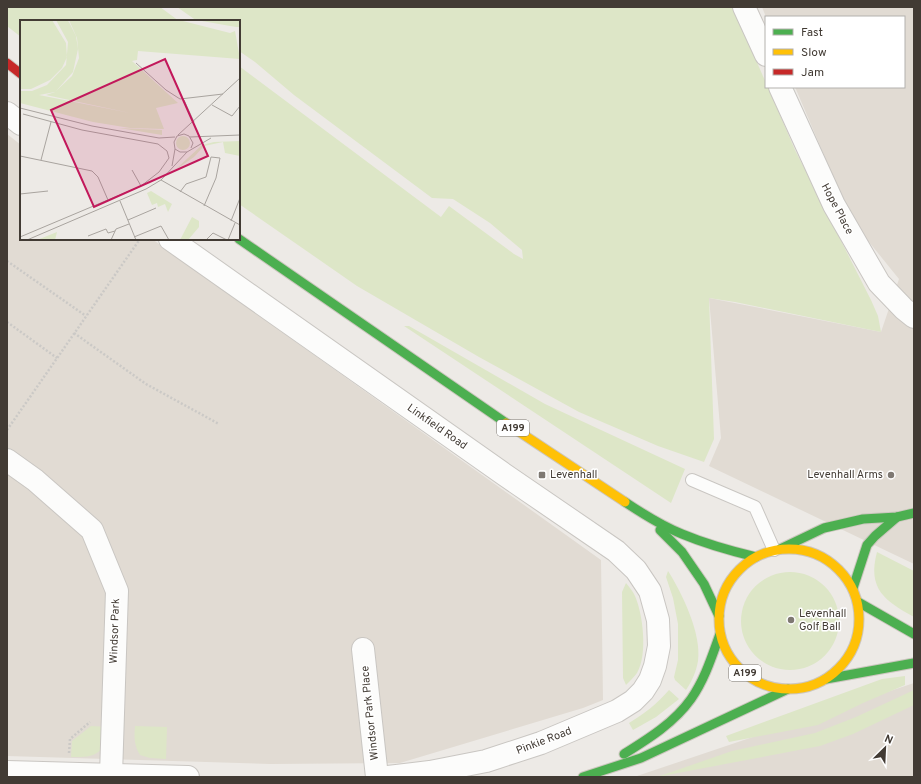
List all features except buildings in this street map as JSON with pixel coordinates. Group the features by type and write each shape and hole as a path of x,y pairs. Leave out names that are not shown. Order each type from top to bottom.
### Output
{"main road":[{"path":"7,63 20,73"},
{"name":"A199","path":"240,240 499,418 644,515 681,534 721,548 756,557"},
{"path":"777,549 824,528 863,519 897,517 914,512"},
{"name":"A199","path":"644,515 682,552 704,584 719,616"},
{"path":"853,588 867,545 897,517"},
{"name":"A199","path":"825,680 842,665 854,646 860,624 858,602 853,588 840,570 823,557 802,550 777,549 756,557 741,567 730,581 722,598 719,616 720,634 729,655 745,673 765,685 788,689 807,687 825,680 870,670 914,663"},
{"path":"858,602 914,634"},
{"path":"587,775 636,747 672,719 690,700 705,675 720,634"},
{"path":"587,775 641,758 788,689"}],"street":[{"path":"744,7 765,53"},
{"name":"Hope Place","path":"780,88 834,205 879,283 904,309 914,317"},
{"path":"7,113 20,123"},
{"name":"Linkfield Road","path":"171,240 505,475 616,551 636,570 650,591 658,620 659,646"},
{"name":"Windsor Park","path":"7,460 35,480 92,530 117,592 111,775"},
{"name":"Pinkie Road","path":"388,777 430,772 486,762 541,743 618,711 633,701 646,686 655,666 659,646"},
{"name":"Windsor Park Place","path":"363,649 377,777"},
{"path":"7,772 188,777"}],"lane":[{"path":"692,480 755,507 777,549"}],"path":[{"path":"7,430 139,240"},
{"path":"7,261 86,316"},
{"path":"7,322 57,358"},
{"path":"74,333 146,384 219,424"},
{"path":"69,757 70,739 90,722 113,723"}],"shaded area":[{"path":"762,7 914,7 914,564 709,466 721,438 709,298 881,332 899,279 852,221 795,88 905,88 905,16 766,16"},
{"path":"7,134 20,144 20,240 153,240 601,560 603,700 583,708 400,763 270,764 7,756"},
{"path":"914,683 914,777 634,777"}],"green space":[{"path":"7,7 160,7 178,20 20,20 20,36 7,26"},
{"path":"177,7 733,7 765,81 765,88 768,88 795,150 871,300 878,316 881,332 709,298 714,439 704,462 658,446 579,412 479,357 357,286 240,205 240,67 441,217 449,206 523,259 522,250 490,223 453,199 432,198 294,95 255,62 240,52 240,20 196,20"},
{"path":"404,326 409,326 545,404 685,469 671,503"},
{"path":"877,552 914,571 914,617 887,599 877,585 874,576"},
{"path":"668,571 685,602 697,639 698,661 694,676 686,690 675,680 674,677 678,660 678,624 673,598 666,577"},
{"path":"790,572 809,576 824,587 835,602 839,621 835,640 824,655 809,666 790,670 771,666 756,655 745,640 741,621 745,602 756,587 771,576"},
{"path":"626,583 633,592 638,604 642,624 643,645 642,656 637,673 626,685 623,678 622,592"},
{"path":"905,676 905,685 818,725 729,742 726,736 882,679"},
{"path":"669,690 679,699 656,717 633,730 629,723 660,700"},
{"path":"914,690 914,705 853,734 820,746 657,777 732,751 815,733 856,717"},
{"path":"91,726 109,727 101,749 92,755 71,757 72,741"},
{"path":"135,726 167,727 166,759 150,758 140,755 135,741"}],"traffic: fast":[{"path":"240,240 506,423"},
{"path":"625,502 653,520 682,534 719,547 756,557"},
{"path":"780,549 824,528 863,519 897,517 914,513"},
{"path":"853,588 867,545 897,517"},
{"path":"660,530 682,552 704,584 719,616"},
{"path":"858,602 914,634"},
{"path":"624,754 660,730 684,708 700,684 720,634"},
{"path":"826,679 914,663"},
{"path":"583,777 641,758 788,689"}],"traffic: slow":[{"path":"506,423 625,502"},
{"path":"796,549 822,557 843,575 854,592 858,605 859,619 858,633 854,646 847,658 833,673 816,684 803,688 782,689 756,681 735,663 724,646 720,633 719,612 727,586 745,565 762,554 775,550 796,549"}],"traffic: jam":[{"path":"7,63 20,73"}],"place":[{"name":"Levenhall","path":"542,475"},
{"name":"Levenhall Arms","path":"891,475"},
{"name":"Levenhall Golf Ball","path":"791,620"}]}
